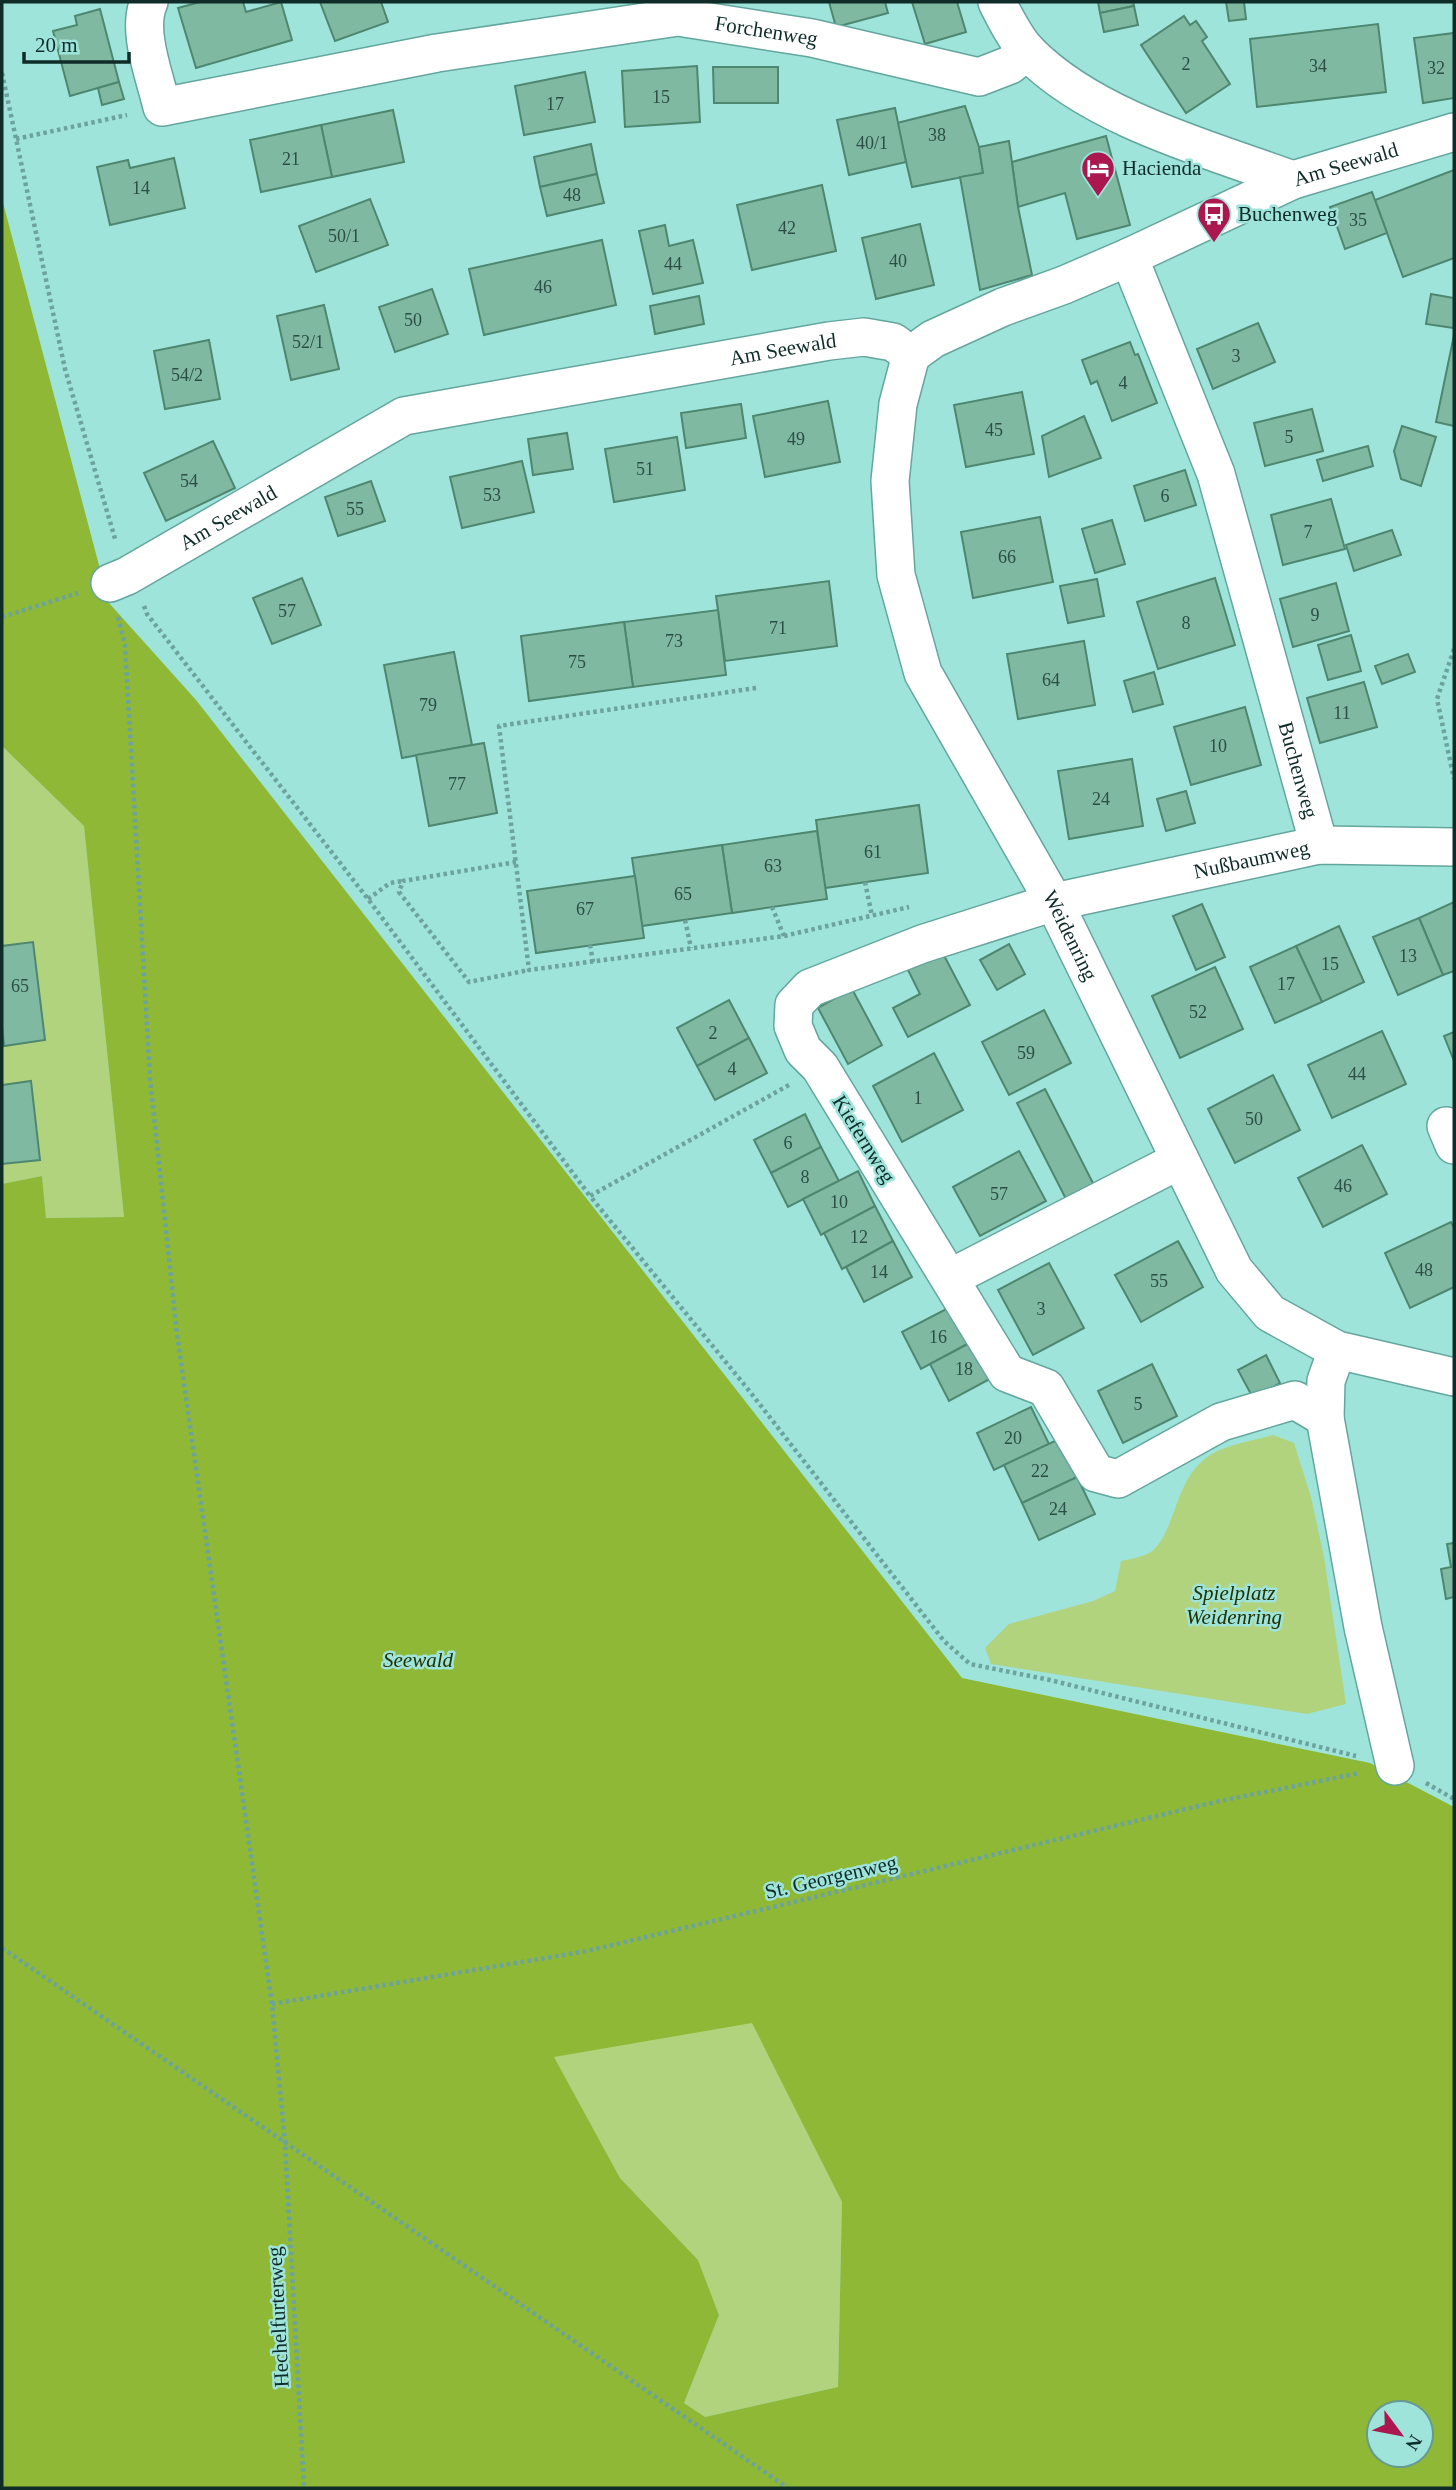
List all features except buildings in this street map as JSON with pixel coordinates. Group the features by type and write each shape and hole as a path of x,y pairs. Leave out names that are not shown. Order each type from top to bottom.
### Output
{"street":[{"path":"149,2 144,13 144,34 162,107"},
{"path":"997,2 1027,51 1073,89 1143,125 1293,180"},
{"name":"Forchenweg","path":"162,107 437,52 677,10 979,77 1010,65 1027,51"},
{"name":"Am Seewald","path":"123,578 404,416 829,341 864,337 893,342 911,355 933,339 992,312 1129,257 1293,180 1454,132"},
{"name":"Buchenweg","path":"1129,257 1216,474 1319,845"},
{"name":"Weidenring","path":"911,355 898,404 890,481 895,575 923,673 1054,902 1234,1270 1270,1312 1337,1350 1454,1377"},
{"name":"Nußbaumweg","path":"1054,902 1319,845 1454,847"},
{"name":"Kiefernweg","path":"1054,902 922,944 810,988 794,1004 793,1026 803,1050 820,1067 1007,1373 1046,1388 1096,1473 1118,1479 1220,1422 1295,1400 1325,1418"},
{"path":"950,1278 1180,1160"},
{"path":"1337,1350 1325,1381 1325,1418 1363,1627 1395,1766"}],"path":[{"path":"2,73 65,369 123,578 147,614 368,899 590,1196 747,1388 944,1641 970,1664 1050,1681 1395,1766"},
{"path":"16,139 162,107"},
{"path":"2,617 123,578"},
{"name":"Hechelfurterweg","path":"123,578 150,1078 177,1334 272,2004 285,2143 304,2488"},
{"path":"1454,649 1437,699 1454,779"},
{"path":"529,970 499,726 756,688"},
{"path":"368,899 390,883 516,862"},
{"path":"403,881 399,892 469,982 529,970 784,936 920,905"},
{"path":"865,882 873,916"},
{"path":"772,907 784,936"},
{"path":"685,920 691,948"},
{"path":"590,946 593,962"},
{"path":"590,1196 820,1067"},
{"name":"St. Georgenweg","path":"272,2004 587,1951 1220,1801 1395,1766"},
{"path":"2,1948 788,2488"}],"green space":[{"name":"Seewald","path":"2,199 109,603 196,700 962,1678 1370,1763 1454,1807 1454,2488 2,2488 2,1184 42,1176 46,1218 124,1217 84,826 2,746","holes":["752,2023 842,2202 838,2387 705,2417 684,2403 719,2315 698,2260 620,2178 554,2057"]},
{"path":"2,746 84,826 124,1217 46,1218 42,1176 2,1184"},
{"name":"Spielplatz Weidenring","path":"1273,1435 1294,1443 1311,1497 1324,1557 1346,1704 1307,1714 991,1664 985,1648 1009,1624 1093,1601 1115,1591 1121,1561 1145,1555 1160,1542 1187,1480 1206,1458 1229,1447"},
{"path":"752,2022 842,2202 838,2387 705,2417 684,2403 719,2315 698,2260 620,2178 553,2056"}],"place":[{"name":"Hacienda","path":"1098,198"},
{"name":"Buchenweg","path":"1214,244"}]}
